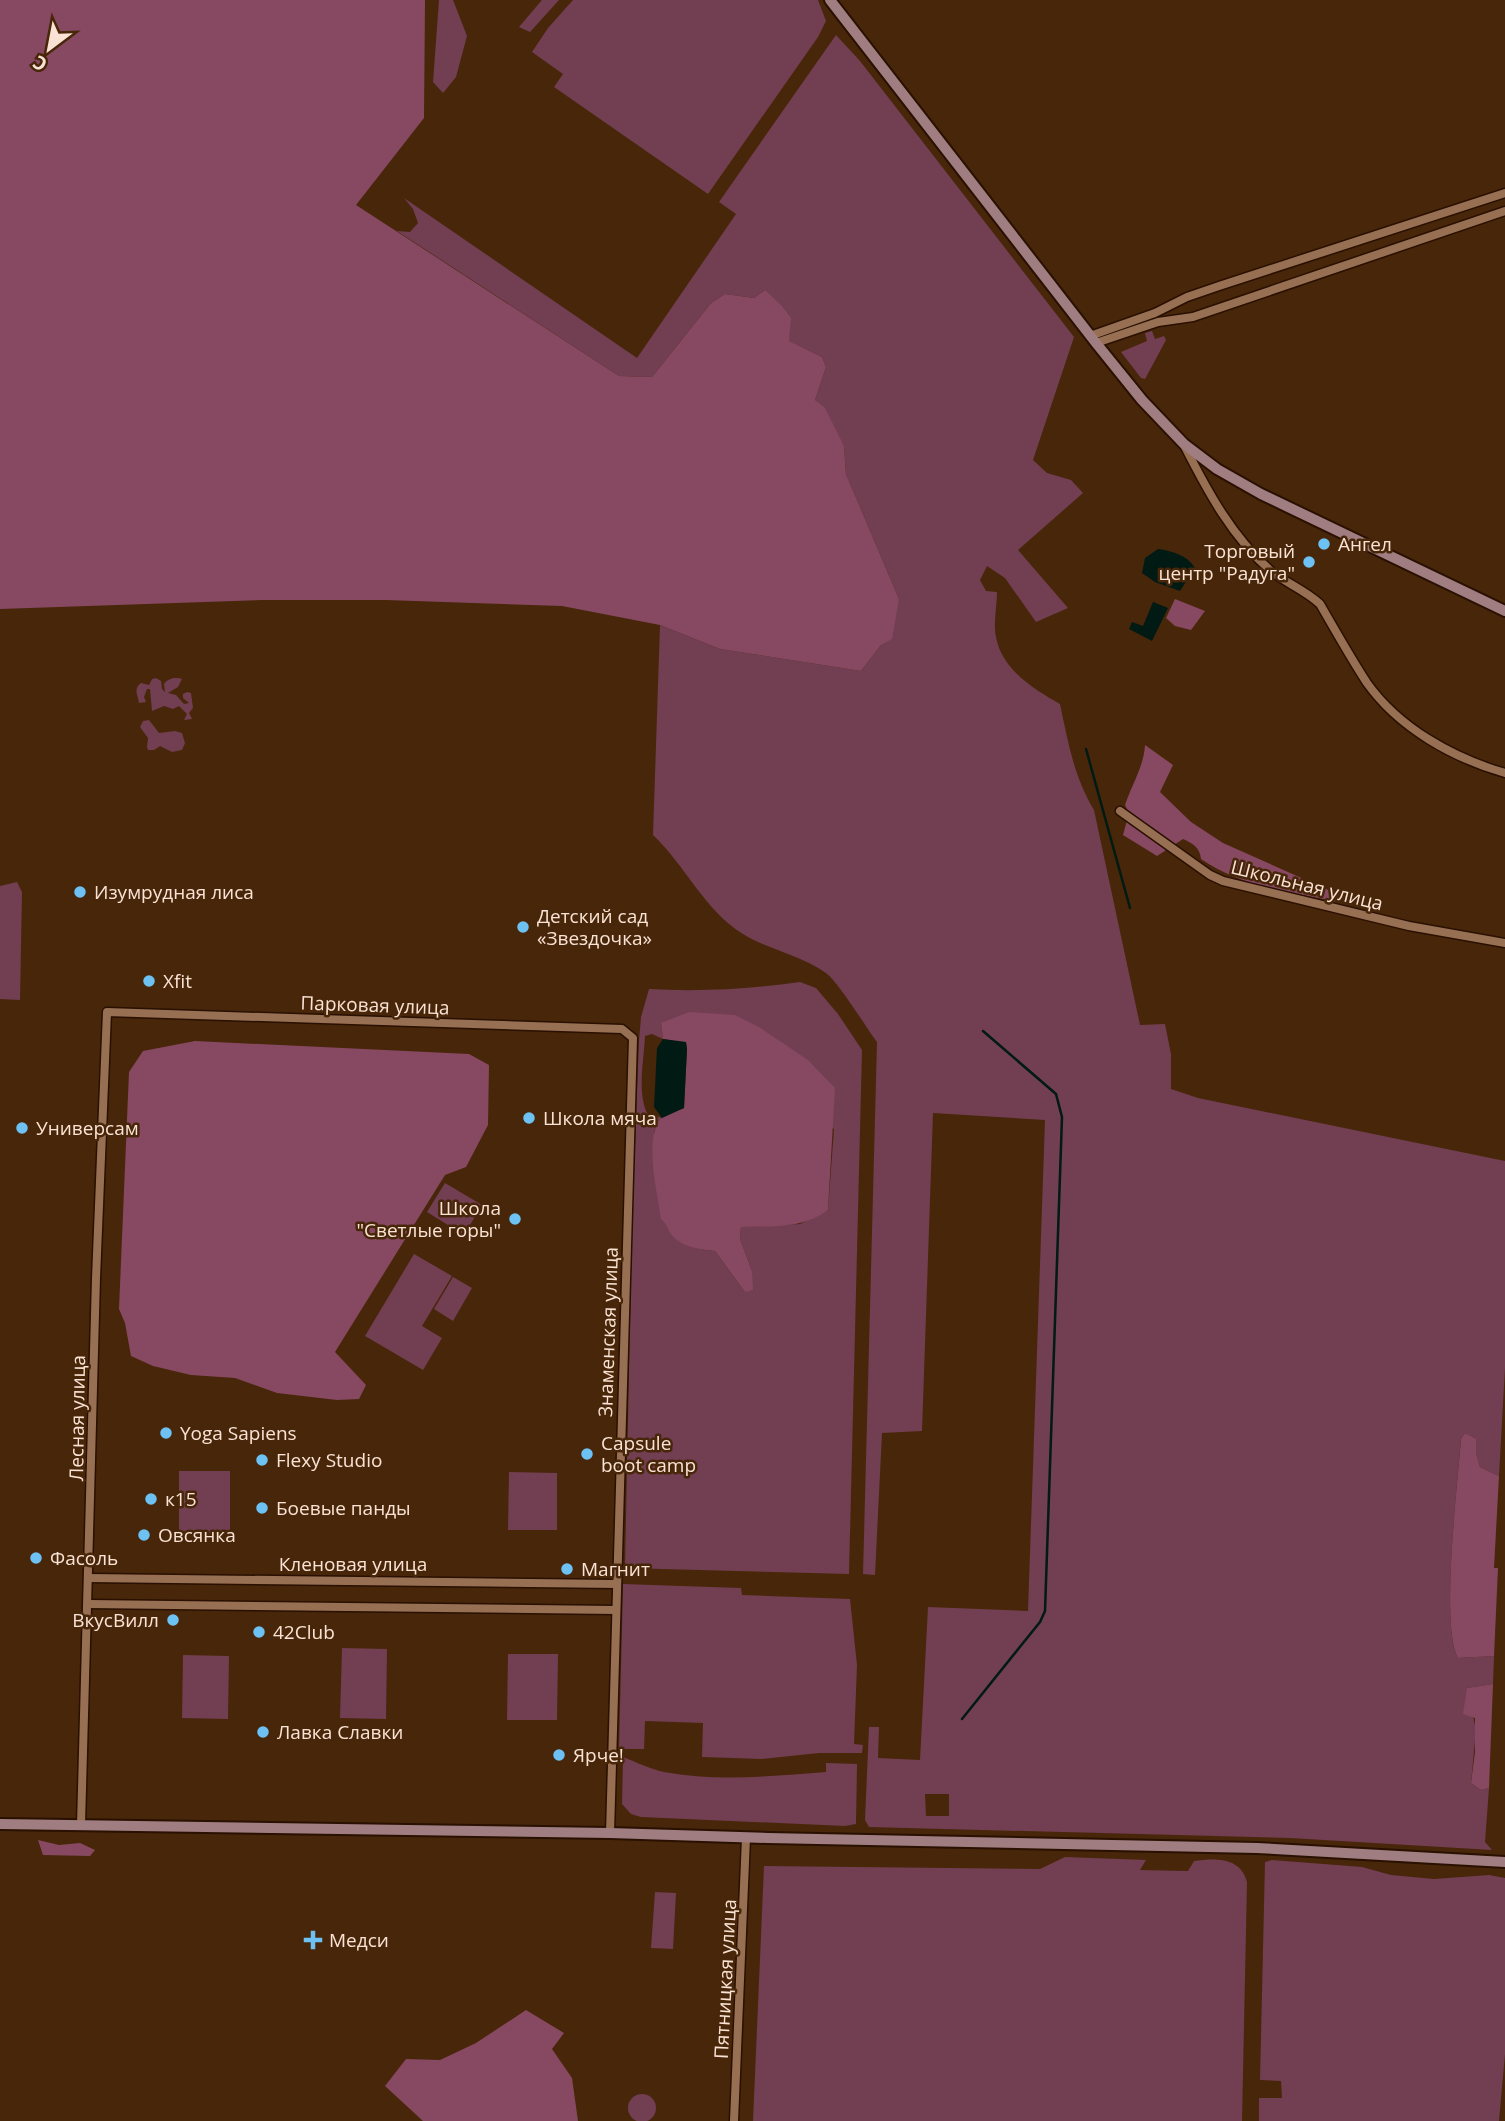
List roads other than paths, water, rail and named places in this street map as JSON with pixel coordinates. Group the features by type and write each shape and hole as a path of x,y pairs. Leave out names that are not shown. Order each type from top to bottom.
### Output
{"street":[{"path":"830,0 1093,339 1142,400 1184,444 1217,469 1261,494 1505,611"},
{"path":"1093,339 1219,286 1505,193"},
{"path":"1093,339 1158,322 1193,317 1505,211"},
{"path":"1184,444 1221,513 1262,562 1320,604 1368,684 1384,703 1403,720 1446,749 1487,768 1505,773"},
{"name":"Школьная улица","path":"1120,811 1210,875 1223,881 1409,926 1505,943"},
{"name":"Парковая улица","path":"107,1012 622,1030 631,1034 634,1043"},
{"name":"Лесная улица","path":"81,1825 96,1278 107,1012"},
{"name":"Знаменская улица","path":"610,1833 634,1043"},
{"name":"Кленовая улица","path":"89,1578 617,1584"},
{"path":"88,1604 616,1610"},
{"path":"0,1824 610,1833 1257,1848 1505,1862"},
{"name":"Пятницкая улица","path":"734,2121 746,1838"}],"water":[{"path":"1158,549 1179,554 1195,568 1180,591 1155,582 1142,573 1145,558"},
{"path":"1153,602 1168,608 1152,641 1129,629 1132,622 1143,626"},
{"path":"663,1039 686,1042 687,1049 684,1108 662,1118 654,1107 657,1048"}],"waterway":[{"path":"1086,749 1130,908"},
{"path":"962,1719 1040,1622 1045,1611 1062,1117 1056,1094 983,1031"}],"place":[{"name":"Ангел","path":"1324,544"},
{"name":"Торговый центр \"Радуга\"","path":"1309,562"},
{"name":"Изумрудная лиса","path":"80,892"},
{"name":"Детский сад «Звездочка»","path":"523,927"},
{"name":"Xfit","path":"149,981"},
{"name":"Школа мяча","path":"529,1118"},
{"name":"Универсам","path":"22,1128"},
{"name":"Школа \"Светлые горы\"","path":"515,1219"},
{"name":"Yoga Sapiens","path":"166,1433"},
{"name":"Capsule boot camp","path":"587,1454"},
{"name":"Flexy Studio","path":"262,1460"},
{"name":"к15","path":"151,1499"},
{"name":"Боевые панды","path":"262,1508"},
{"name":"Овсянка","path":"144,1535"},
{"name":"Фасоль","path":"36,1558"},
{"name":"Магнит","path":"567,1569"},
{"name":"ВкусВилл","path":"173,1620"},
{"name":"42Club","path":"259,1632"},
{"name":"Лавка Славки","path":"263,1732"},
{"name":"Ярче!","path":"559,1755"},
{"name":"Медси","path":"313,1940"}]}
